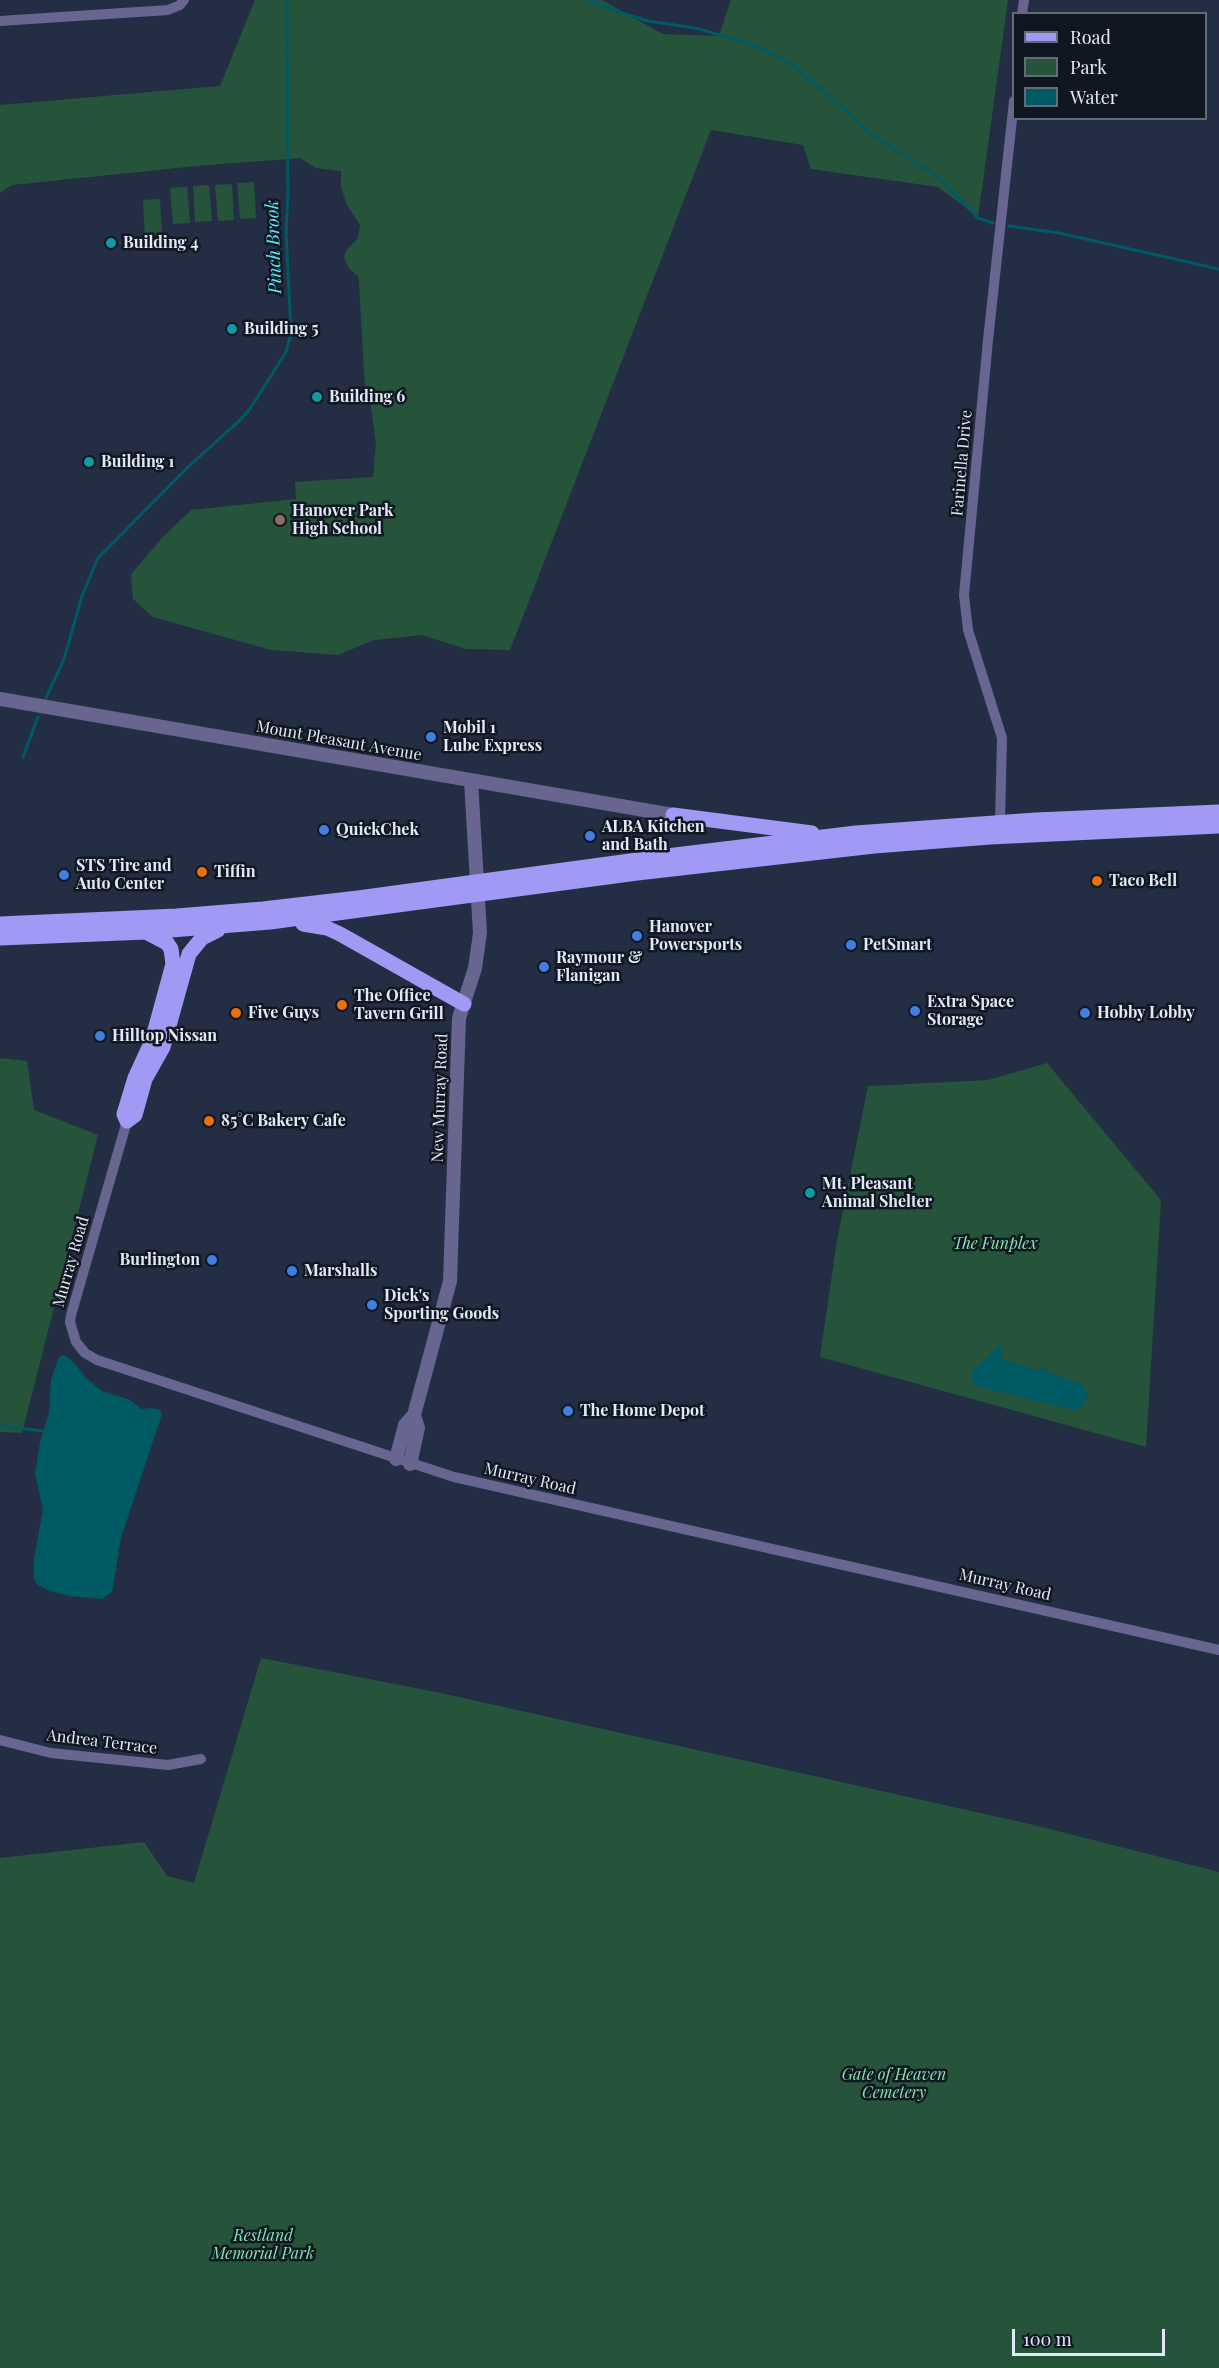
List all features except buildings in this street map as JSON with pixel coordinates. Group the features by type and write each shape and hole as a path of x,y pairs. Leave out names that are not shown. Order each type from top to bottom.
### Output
{"main road":[{"path":"0,938 146,932 270,922 687,853 839,836 1000,822 1219,812"},
{"path":"673,815 839,836"},
{"path":"0,924 177,916 263,909 637,873 873,846 990,837 1219,826"},
{"path":"270,922 327,928 464,1004"},
{"path":"146,932 167,943 171,949 173,964 152,1041 135,1078 124,1114 128,1121 135,1116 145,1079 163,1047 189,954 202,938 226,926"}],"street":[{"path":"0,18 168,10 180,5 184,0"},
{"name":"Farinella Drive","path":"1000,822 1002,738 968,630 964,595 1012,119"},
{"name":"Mount Pleasant Avenue","path":"0,699 673,815"},
{"name":"New Murray Road","path":"396,1459 405,1425 414,1415 450,1281 459,1018 475,968 479,942 471,780"},
{"name":"Murray Road","path":"128,1121 71,1315 73,1335 80,1348 97,1360 410,1464 472,1481 1219,1650"},
{"name":"New Murray Road","path":"410,1464 418,1428 414,1415"},
{"name":"Andrea Terrace","path":"0,1740 51,1754 168,1765 201,1759"}],"green space":[{"path":"255,0 602,0 663,34 719,36 731,0 1008,0 978,217 938,187 811,169 803,145 711,130 510,650 466,649 422,635 374,640 338,655 271,650 153,617 133,599 131,574 162,538 191,510 296,499 295,482 373,477 376,443 369,392 365,389 359,282 358,276 349,269 344,258 346,251 358,238 360,225 347,205 341,187 341,171 316,168 300,158 12,185 0,193 0,105 220,86"},
{"path":"254,182 256,218 240,219 237,183"},
{"path":"232,184 234,220 218,221 215,185"},
{"path":"209,185 212,221 195,222 193,186"},
{"path":"187,187 190,223 173,224 170,188"},
{"path":"160,199 162,235 145,237 143,200"},
{"path":"0,1058 27,1061 34,1110 98,1135 22,1433 0,1432"},
{"name":"The Funplex","path":"1047,1063 1161,1200 1146,1447 820,1357 837,1240 868,1086 988,1080"},
{"name":"Gate of Heaven Cemetery","path":"261,1658 441,1693 1034,1825 1219,1872 1219,2368 0,2368 0,1858 144,1842 167,1876 194,1883"}],"water":[{"path":"1000,1345 1001,1359 1036,1370 1044,1367 1048,1372 1081,1384 1086,1390 1087,1399 1082,1407 1074,1410 977,1386 971,1380 971,1372"},
{"path":"64,1355 102,1391 130,1400 142,1409 160,1410 162,1414 121,1538 113,1588 111,1593 102,1599 70,1596 49,1591 37,1584 34,1579 34,1559 43,1509 35,1474 40,1442 49,1413 51,1379 59,1357"}],"waterway":[{"name":"Pinch Brook","path":"46,698 64,659 82,596 98,558 189,466 250,409 286,352 291,333 286,231 288,195 287,0"},
{"path":"589,0 648,21 695,28 749,43 789,62 868,132 937,176 978,218 993,223"},
{"path":"1009,226 1059,233 1219,269"},
{"name":"Pinch Brook","path":"23,757 38,717"},
{"name":"Pinch Brook","path":"0,1426 43,1431"}],"place":[{"name":"Building 4","path":"111,243"},
{"name":"Building 5","path":"232,329"},
{"name":"Building 6","path":"317,397"},
{"name":"Building 1","path":"89,462"},
{"name":"Hanover Park High School","path":"280,520"},
{"name":"Mobil 1 Lube Express","path":"431,737"},
{"name":"QuickChek","path":"324,830"},
{"name":"ALBA Kitchen and Bath","path":"590,836"},
{"name":"Tiffin","path":"202,872"},
{"name":"STS Tire and Auto Center","path":"64,875"},
{"name":"Taco Bell","path":"1097,881"},
{"name":"Hanover Powersports","path":"637,936"},
{"name":"PetSmart","path":"851,945"},
{"name":"Raymour & Flanigan","path":"544,967"},
{"name":"The Office Tavern Grill","path":"342,1005"},
{"name":"Extra Space Storage","path":"915,1011"},
{"name":"Five Guys","path":"236,1013"},
{"name":"Hobby Lobby","path":"1085,1013"},
{"name":"Hilltop Nissan","path":"100,1036"},
{"name":"85°C Bakery Cafe","path":"209,1121"},
{"name":"Mt. Pleasant Animal Shelter","path":"810,1193"},
{"name":"Burlington","path":"212,1260"},
{"name":"Marshalls","path":"292,1271"},
{"name":"Dick's Sporting Goods","path":"372,1305"},
{"name":"The Home Depot","path":"568,1411"}],"park label":[{"name":"Restland Memorial Park","path":"263,2245"}]}
